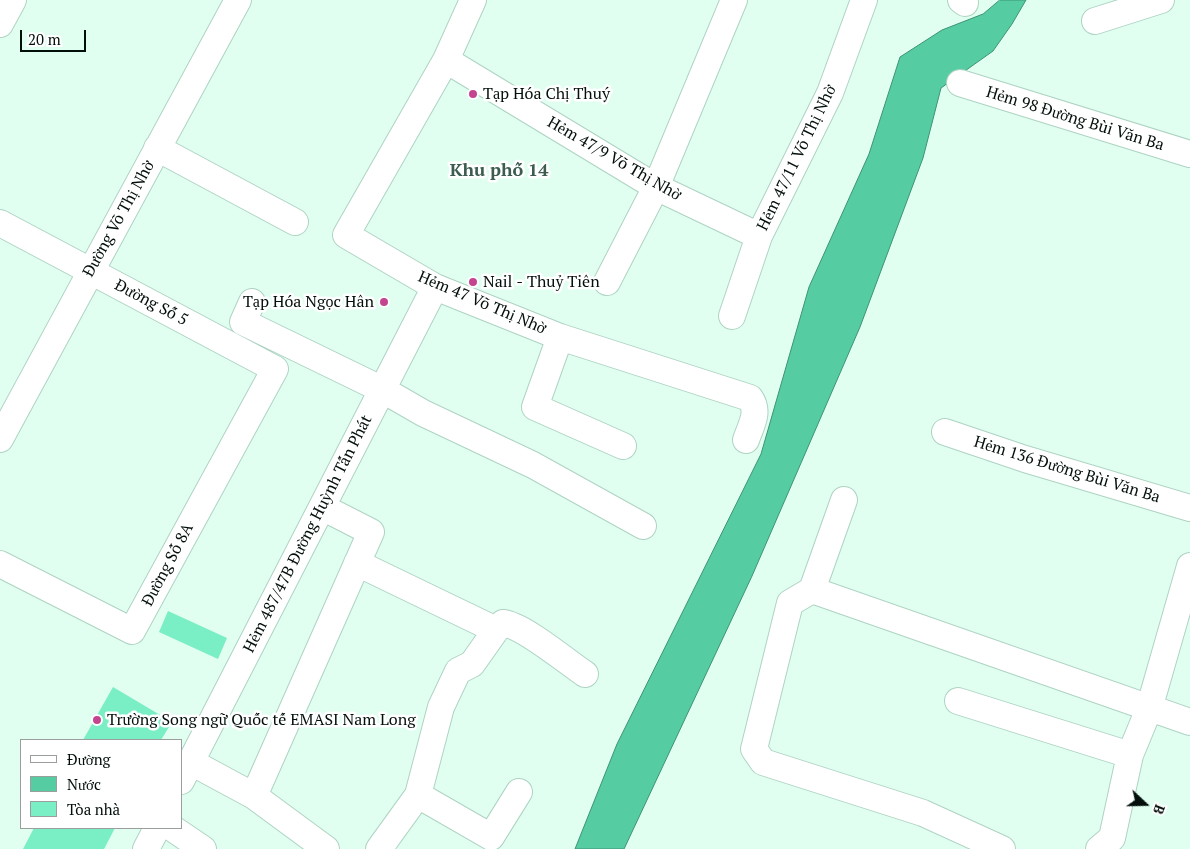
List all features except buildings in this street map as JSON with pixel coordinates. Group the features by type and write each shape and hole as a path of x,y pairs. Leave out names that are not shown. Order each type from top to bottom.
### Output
{"street":[{"path":"0,24 13,0"},
{"name":"Đường Võ Thị Nhờ","path":"0,439 238,0"},
{"name":"Hẻm 47 Võ Thị Nhờ","path":"473,0 446,60 346,235 435,287 560,337 750,398 754,403 756,412 746,440"},
{"path":"607,282 656,187 734,0"},
{"name":"Hẻm 47/11 Võ Thị Nhờ","path":"732,316 759,236 830,93 864,0"},
{"path":"1095,21 1161,0"},
{"name":"Hẻm 47/9 Võ Thị Nhờ","path":"446,60 656,187 759,236"},
{"name":"Hẻm 98 Đường Bùi Văn Ba","path":"960,83 1190,154"},
{"path":"158,148 295,222"},
{"name":"Đường Số 5","path":"0,223 274,369"},
{"name":"Hẻm 487/47B Đường Huỳnh Tấn Phát","path":"186,771 435,287"},
{"path":"252,302 243,322 383,390 423,413 533,465 643,526"},
{"path":"560,337 535,407 622,446"},
{"name":"Đường Số 8A","path":"0,564 132,630 274,369"},
{"name":"Hẻm 136 Đường Bùi Văn Ba","path":"945,432 1025,459 1190,508"},
{"path":"844,500 812,590 790,603 754,749 763,762 923,813 1002,849"},
{"path":"254,796 371,532 322,507"},
{"path":"357,563 496,630"},
{"path":"1099,849 1112,838 1130,755 1149,709 1190,566"},
{"path":"812,590 1190,722"},
{"path":"379,849 418,795 440,706 458,671 472,664 496,630 504,623 511,624 525,632 585,674"},
{"path":"958,701 1130,755"},
{"path":"186,771 254,796 326,849"},
{"path":"418,795 491,837 519,792"},
{"path":"146,849 156,829"},
{"path":"173,829 202,849"}],"water":[{"path":"1000,0 1026,0 993,51 941,88 923,158 860,327 752,576 624,849 575,849 617,744 761,454 809,287 869,154 900,57 942,30 983,14"}],"place":[{"name":"Tạp Hóa Chị Thuý","path":"473,94"},
{"name":"Nail - Thuỷ Tiên","path":"473,282"},
{"name":"Tạp Hóa Ngọc Hân","path":"384,302"},
{"name":"Trường Song ngữ Quốc tế EMASI Nam Long","path":"97,720"}],"district":[{"name":"Khu phố 14","path":"499,171"}]}
